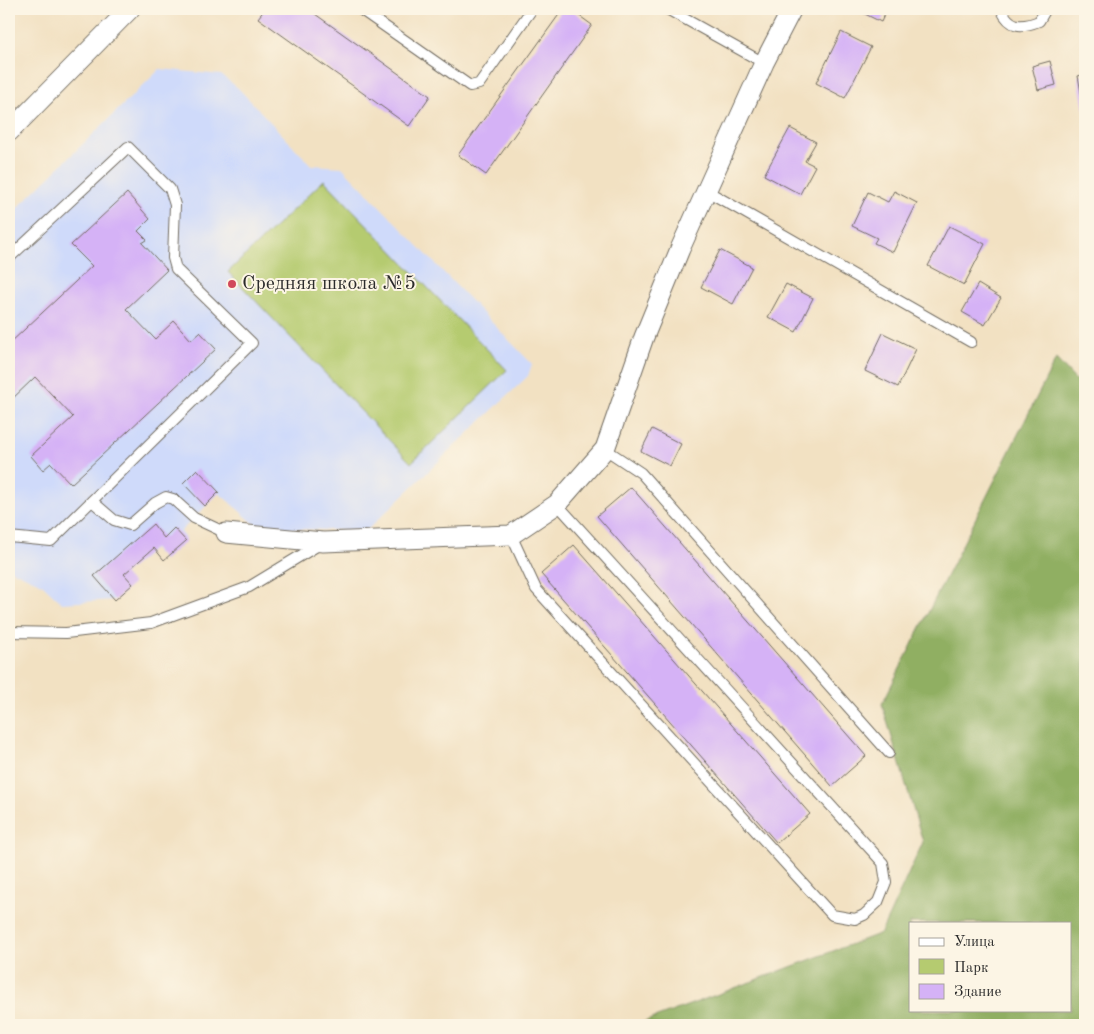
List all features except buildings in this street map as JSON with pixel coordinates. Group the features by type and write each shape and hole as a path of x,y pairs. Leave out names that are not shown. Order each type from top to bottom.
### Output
{"street":[{"path":"9,132 130,9"},
{"path":"226,533 324,542 511,535 557,504 605,449 644,337 680,248 764,64 792,9"}],"lane":[{"path":"360,9 470,86 479,84 532,9"},
{"path":"667,9 764,64"},
{"path":"1001,9 1012,24 1024,27 1039,22 1046,9"},
{"path":"9,258 128,147 170,189 175,205 173,258 176,269 252,343 52,541 9,537"},
{"path":"707,191 972,342"},
{"path":"605,449 641,473 889,753"},
{"path":"92,501 114,520 130,525 166,497 173,500 194,518 226,533"},
{"path":"511,535 536,589 832,915 855,918 864,915 878,902 886,882 883,863 557,504"},
{"path":"9,632 66,633 151,623 249,586 324,542"}],"shaded area":[{"name":"Средняя школа №5","path":"160,69 221,75 238,88 311,165 342,167 532,364 528,376 366,531 259,528 219,493 181,531 186,541 164,560 154,549 124,574 133,584 115,600 62,603 42,584 9,569 9,216"}],"green space":[{"path":"324,180 507,370 411,463 228,272"},
{"path":"1056,359 1085,390 1085,1025 636,1025 881,933 923,842 882,704"}],"place":[{"name":"Средняя школа №5","path":"232,284"}]}
